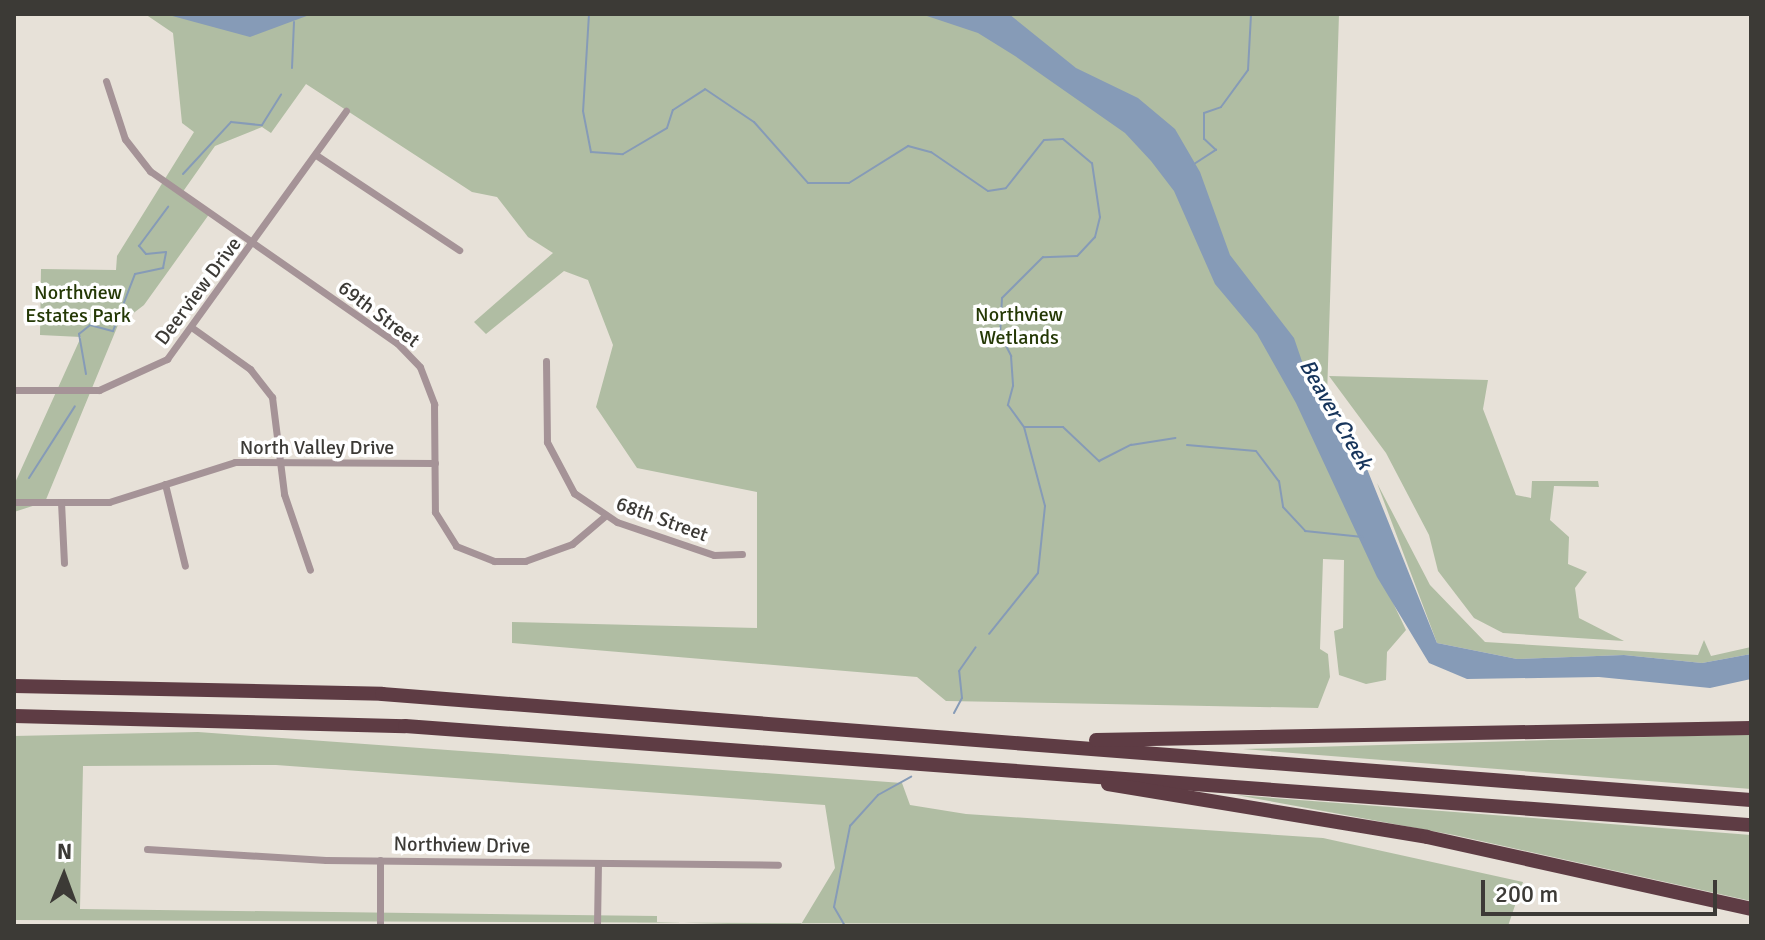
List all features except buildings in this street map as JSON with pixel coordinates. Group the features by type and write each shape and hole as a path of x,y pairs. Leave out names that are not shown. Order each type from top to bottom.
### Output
{"highway":[{"path":"14,686 382,694 1751,800"},
{"path":"14,716 295,720 1053,771 1751,825"},
{"path":"948,737 1240,742 1751,728"},
{"path":"1053,771 1427,837 1751,909"}],"street":[{"name":"69th Street","path":"106,81 140,161 412,357 434,404 438,522 456,546 481,558 540,557 605,516"},
{"name":"Deerview Drive","path":"14,390 128,383 167,359 194,329 346,111"},
{"path":"316,155 459,250"},
{"path":"194,329 265,386 280,424 281,461 310,570"},
{"name":"68th Street","path":"546,361 543,413 551,456 574,493 605,516 714,555 742,554"},
{"name":"North Valley Drive","path":"14,502 109,502 235,462 435,463"},
{"path":"165,484 185,566"},
{"path":"61,502 64,563"},
{"name":"Northview Drive","path":"147,849 380,860 778,865"},
{"path":"380,860 380,926"},
{"path":"597,926 598,863"}],"green space":[{"name":"Northview Wetlands","path":"145,14 1339,14 1325,460 1406,630 1387,652 1386,680 1366,684 1339,675 1334,631 1343,628 1344,560 1323,559 1320,649 1328,654 1330,677 1318,708 946,701 917,677 512,643 512,622 757,628 757,492 637,468 596,407 613,345 588,280 564,271 486,334 474,322 553,253 528,237 497,197 472,192 306,84 271,133 262,127 215,146 182,193 210,213 144,305 118,325 45,502 14,512 14,485 81,337 40,335 41,269 116,270 117,256 194,132 182,123 173,33"},
{"path":"1329,376 1488,380 1483,409 1516,495 1531,498 1532,481 1598,481 1599,487 1554,486 1550,520 1569,537 1568,564 1587,572 1575,588 1579,618 1624,641 1503,633 1474,618 1438,571 1429,535 1386,453"},
{"path":"1377,483 1430,585 1485,642 1698,655 1704,640 1711,656 1751,647 1751,654 1702,663 1624,655 1517,659 1437,643"},
{"path":"198,732 902,783 910,805 966,814 1323,838 1523,882 1508,926 802,923 835,868 825,805 276,765 83,766 80,909 657,916 657,922 681,923 14,920 14,736"},
{"path":"1751,734 1751,789 1243,749"},
{"path":"1236,795 1751,835 1751,901 1454,835"}],"water":[{"path":"165,14 312,14 250,37"},
{"name":"Beaver Creek","path":"921,14 1009,14 1076,68 1138,98 1175,129 1200,172 1230,255 1294,338 1307,376 1353,434 1437,643 1517,659 1624,655 1702,663 1751,654 1751,679 1710,688 1599,677 1467,679 1429,663 1377,577 1296,403 1257,334 1215,284 1174,191 1151,161 1125,133 1015,56 978,33"}],"waterway":[{"path":"589,14 583,111 591,152 623,154 667,128 673,110 705,89 754,122 808,183 849,183 908,146 931,152 988,191 1006,188 1044,140 1063,139 1092,163 1100,217 1095,237 1077,256 1043,257 1002,298 1000,334 1011,356 1013,386 1008,405 1024,427 1045,506 1038,573 989,634"},
{"path":"1191,166 1216,150 1204,139 1204,113 1221,107 1248,70 1251,14"},
{"path":"292,68 294,22"},
{"path":"183,174 231,122 262,125 281,94"},
{"path":"86,374 79,334 90,325 113,331 135,274 163,268 166,252 146,254 139,246 168,207"},
{"path":"29,478 75,406"},
{"path":"1025,427 1063,427 1099,461 1131,445 1175,438"},
{"path":"1187,445 1256,451 1279,481 1283,507 1305,531 1363,537"},
{"path":"954,713 962,698 959,671 976,647"},
{"path":"845,926 834,907 850,826 878,795 911,777"}],"park label":[{"name":"Northview Estates Park","path":"78,304"}]}
